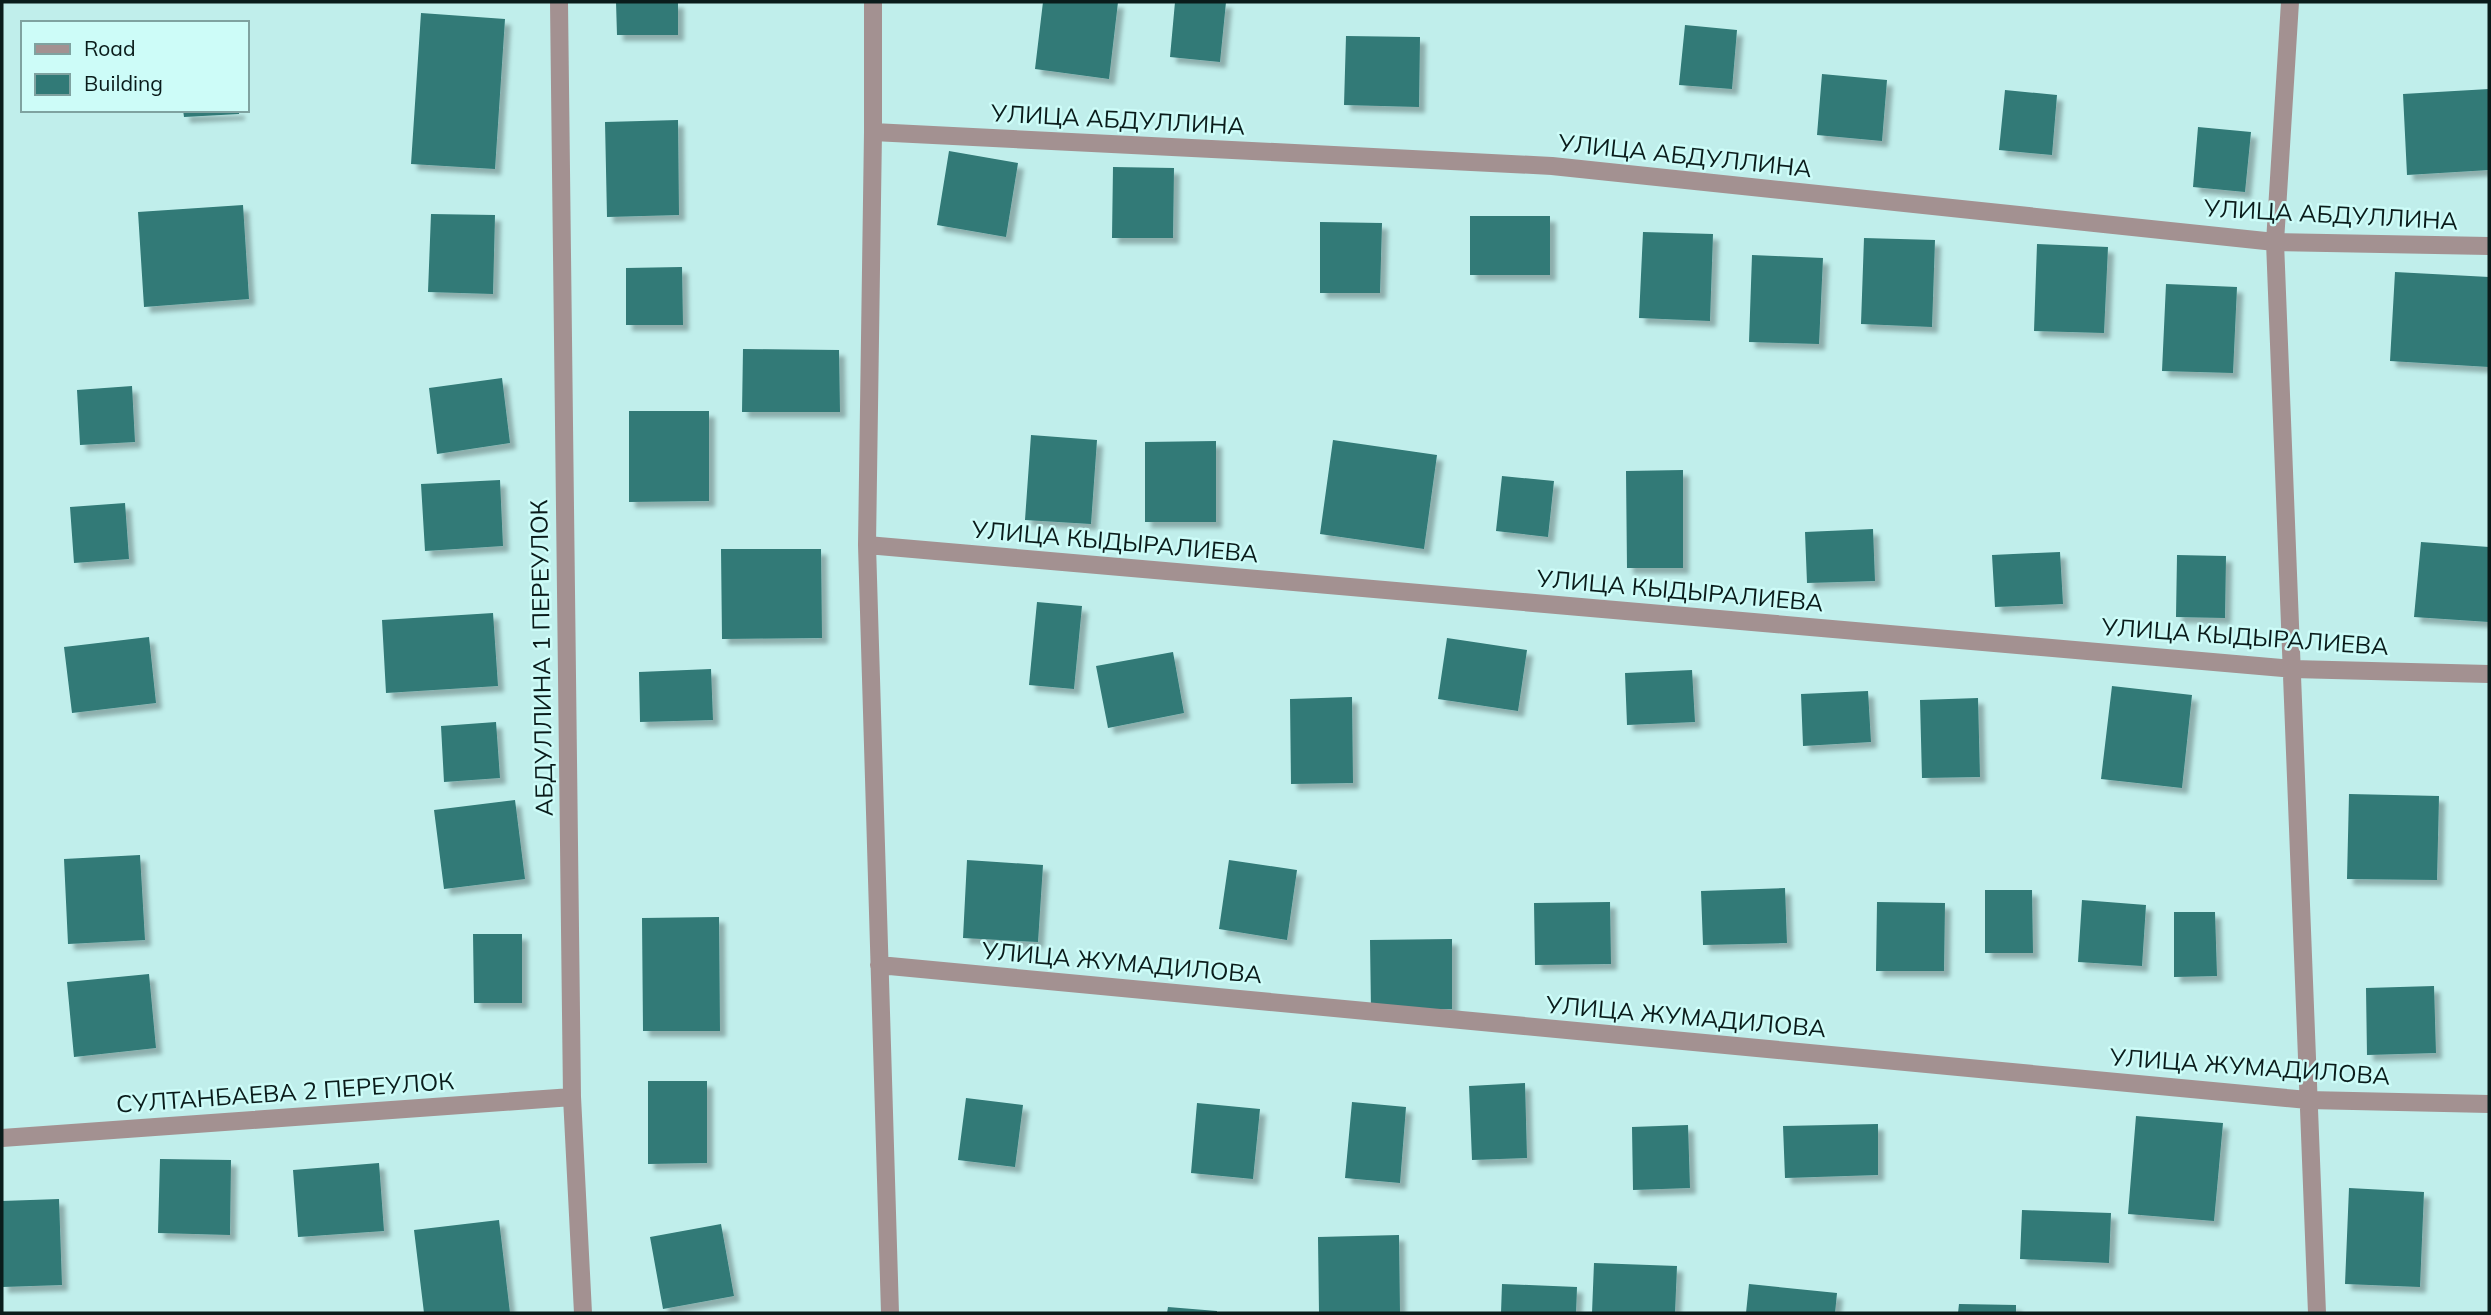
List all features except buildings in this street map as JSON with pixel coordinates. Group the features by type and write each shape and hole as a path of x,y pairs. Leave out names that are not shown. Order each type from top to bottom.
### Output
{"street":[{"name":"АБДУЛЛИНА 1 ПЕРЕУЛОК","path":"559,2 572,1097 583,1313"},
{"path":"873,2 867,545 890,1313"},
{"path":"2290,2 2275,242 2317,1313"},
{"name":"УЛИЦА АБДУЛЛИНА","path":"873,132 1552,166 2275,242 2489,246"},
{"name":"УЛИЦА КЫДЫРАЛИЕВА","path":"867,545 2293,669 2489,674"},
{"name":"УЛИЦА ЖУМАДИЛОВА","path":"879,965 2308,1100 2489,1104"},
{"name":"СУЛТАНБАЕВА 2 ПЕРЕУЛОК","path":"2,1138 572,1097"}]}
